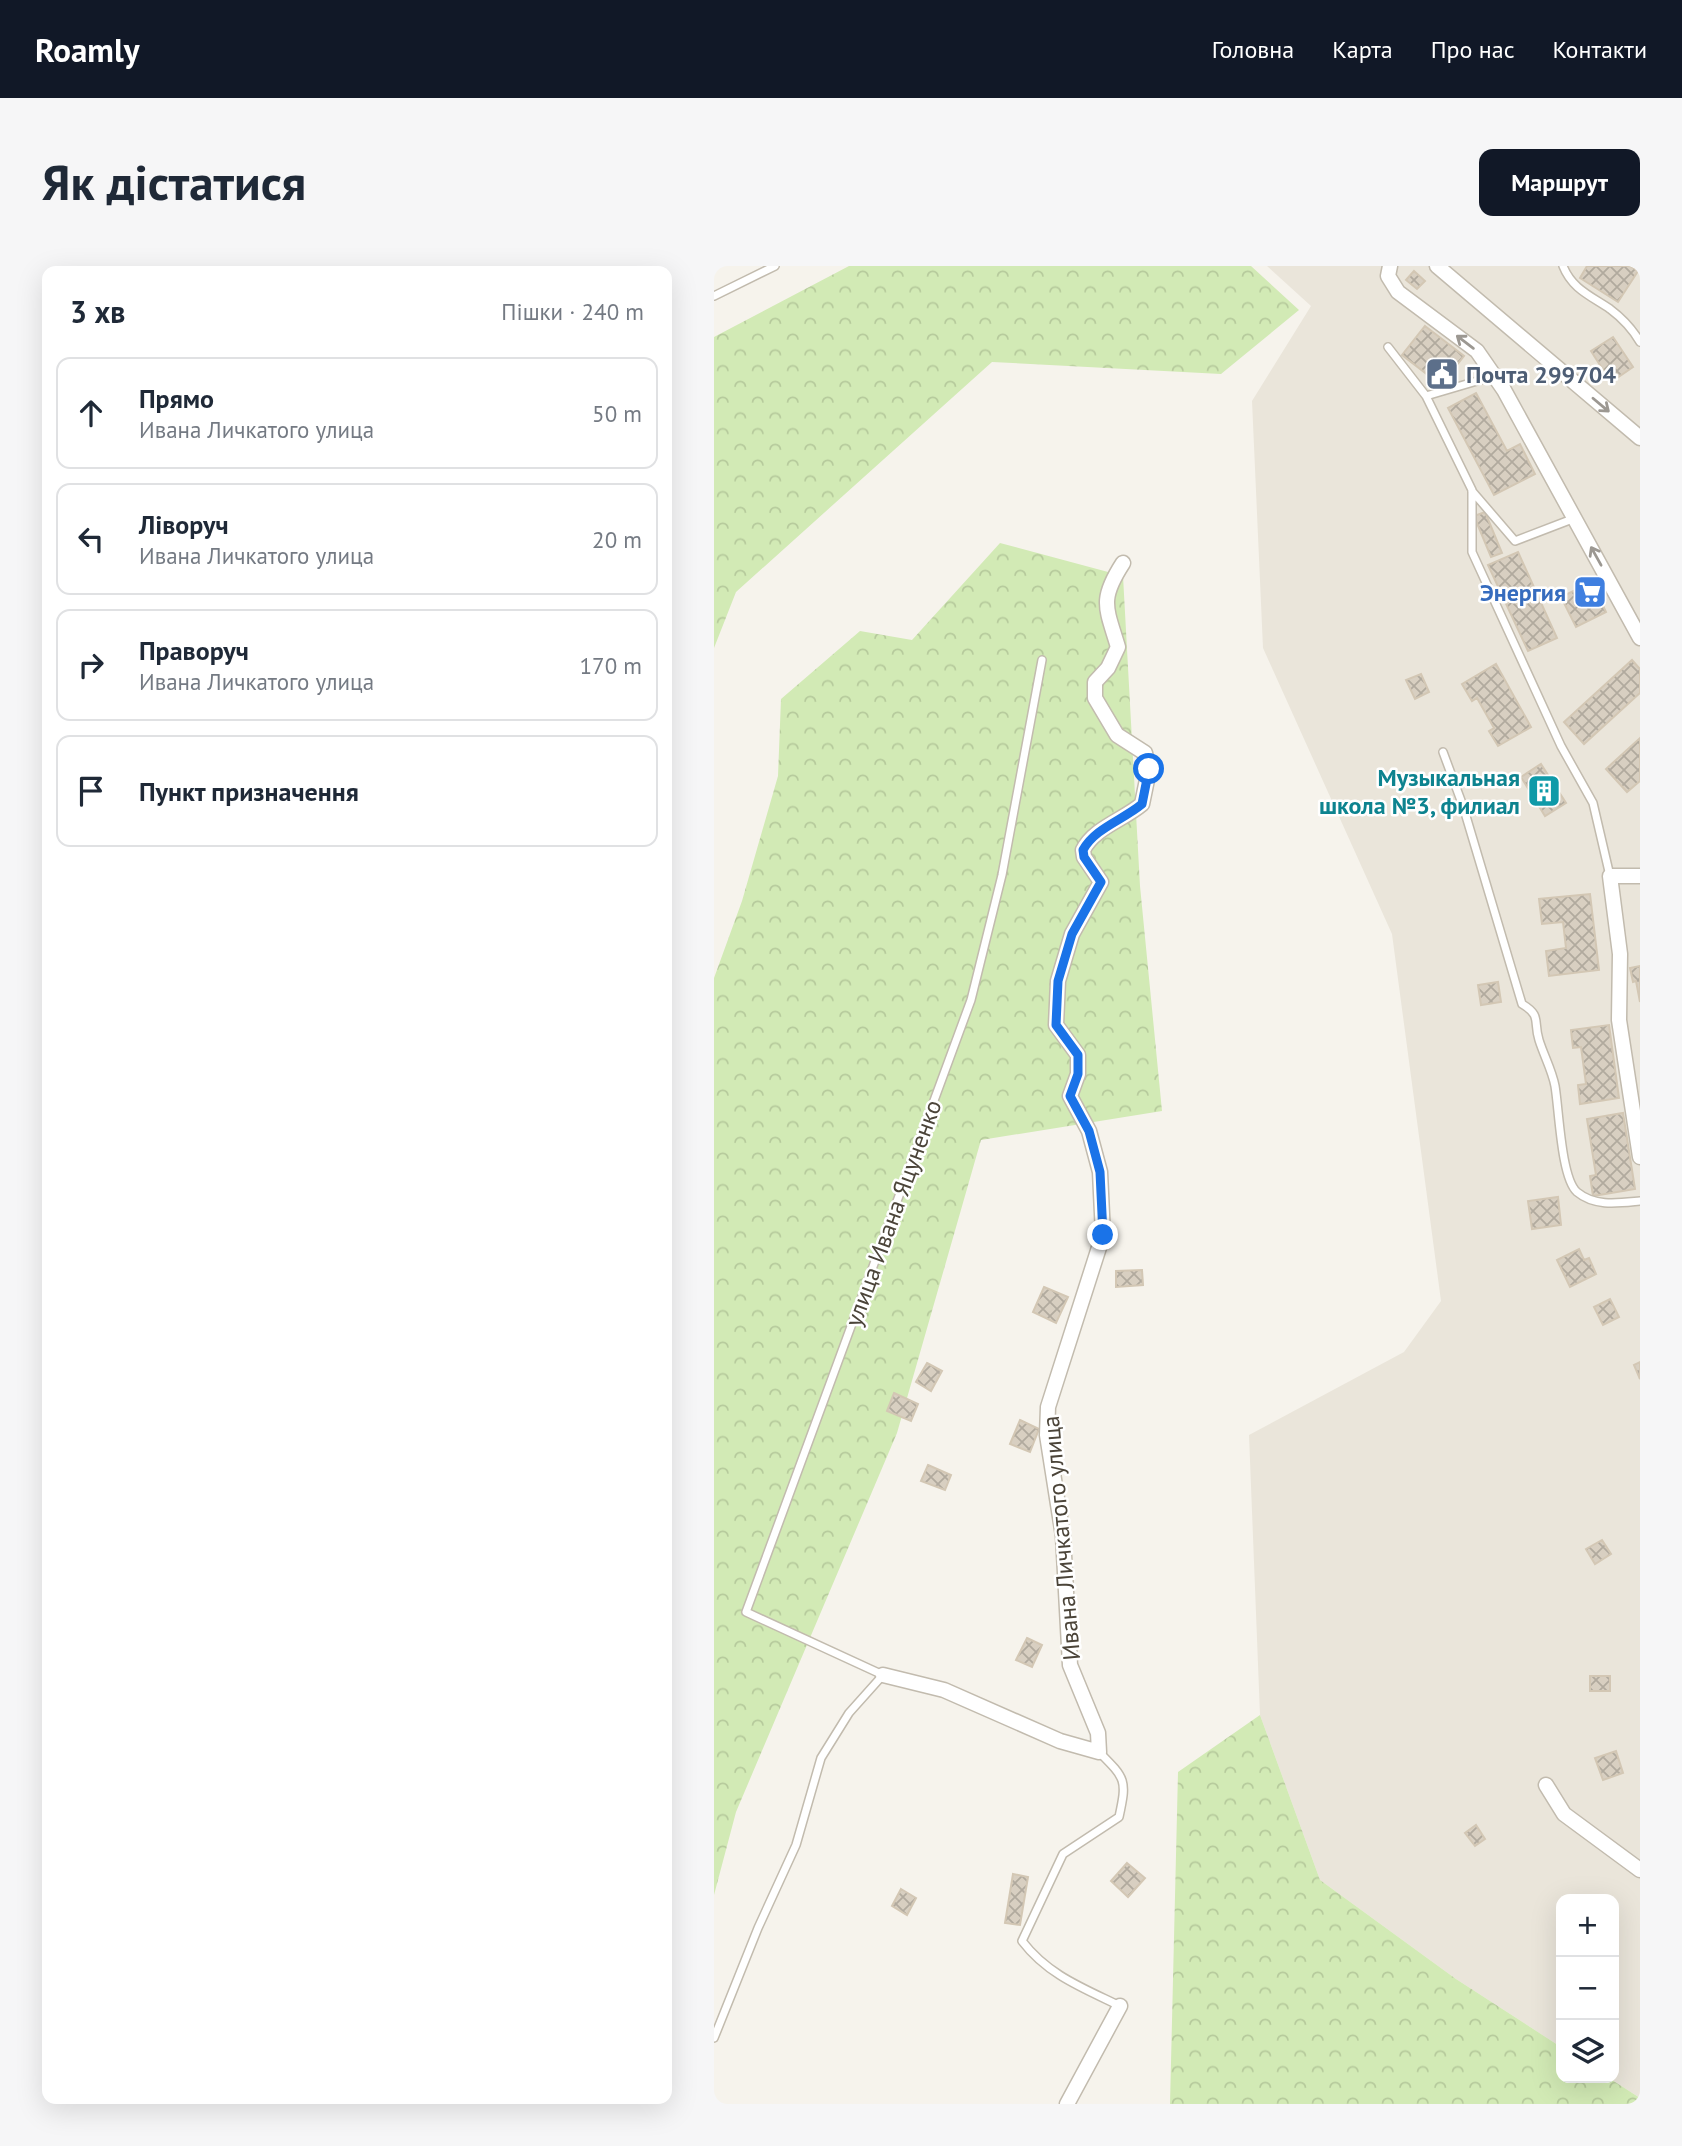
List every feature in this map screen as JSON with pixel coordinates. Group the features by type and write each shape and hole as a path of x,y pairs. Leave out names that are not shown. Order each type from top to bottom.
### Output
{"street":[{"path":"1390,266 1388,276 1398,292 1477,351 1508,395 1640,638"},
{"path":"1437,266 1640,438"},
{"name":"Ивана Личкатого улица","path":"1100,1752 1098,1732 1070,1665 1063,1536 1047,1435 1048,1407 1103,1235 1100,1172 1089,1131 1070,1096 1078,1074 1078,1055 1056,1025 1058,981 1072,934 1101,882 1084,857 1083,850 1090,837 1142,804 1149,769 1145,753 1116,735 1095,698 1095,682 1108,668 1118,647 1106,611 1108,585 1122,563"},
{"path":"1640,876 1610,876 1620,954 1619,1020 1640,1157"},
{"path":"883,1675 944,1690 1060,1741 1100,1752"},
{"path":"1546,1785 1564,1814 1640,1870"},
{"path":"1067,2104 1120,2006"}],"lane":[{"path":"714,296 775,266"},
{"path":"1563,266 1568,279 1580,291 1612,310 1640,342"},
{"path":"1388,347 1426,396 1472,490 1515,541 1575,518"},
{"path":"1426,396 1494,376"},
{"path":"1472,490 1472,552 1562,746 1593,803 1610,876"},
{"name":"улица Ивана Яцуненко","path":"883,1675 746,1612 971,1000 1002,875 1042,660"},
{"path":"1443,752 1463,806 1522,1004 1533,1011 1537,1018 1539,1040 1555,1086 1565,1163 1575,1190 1591,1201 1640,1201"},
{"path":"714,2038 758,1928 796,1845 821,1758 849,1713 883,1675"},
{"path":"1100,1752 1118,1770 1125,1789 1119,1817 1063,1854 1022,1941 1032,1954 1055,1974 1120,2006"}],"shaded area":[{"path":"1267,266 1640,266 1640,2098 1617,2083 1619,2083 1619,1894 1556,1894 1556,2044 1456,1979 1320,1880 1260,1715 1249,1435 1404,1352 1441,1301 1392,934 1263,648 1252,401 1311,306"}],"green space":[{"path":"849,266 1251,266 1299,310 1221,374 992,362 736,592 714,648 714,337"},
{"path":"1000,543 1123,576 1140,886 1162,1111 981,1140 897,1433 736,1812 714,1895 714,978 742,901 778,776 781,699 860,631 912,640"},
{"path":"1260,1715 1320,1880 1456,1979 1556,2044 1556,2083 1617,2083 1640,2098 1640,2104 1170,2104 1178,1772"}],"building":[{"path":"1587,266 1630,266 1638,271 1618,302 1580,278"},
{"path":"1414,271 1425,281 1417,289 1406,280"},
{"path":"1425,326 1464,356 1441,385 1402,355"},
{"path":"1613,337 1633,367 1611,382 1591,351"},
{"path":"1476,393 1507,451 1520,444 1535,474 1494,495 1448,408"},
{"path":"1485,512 1502,553 1491,557 1474,516"},
{"path":"1518,552 1557,638 1528,651 1488,565"},
{"path":"1592,582 1606,612 1576,627 1561,597"},
{"path":"1632,660 1640,669 1640,693 1584,744 1564,722"},
{"path":"1496,664 1531,727 1498,746 1489,731 1494,728 1477,698 1472,701 1462,684"},
{"path":"1421,674 1429,692 1415,699 1406,680"},
{"path":"1640,738 1640,781 1627,792 1606,769"},
{"name":"Музыкальная школа №3, филиал","path":"1541,764 1566,803 1545,816 1521,777"},
{"path":"1590,894 1599,970 1549,976 1546,951 1566,948 1563,922 1542,924 1539,899"},
{"path":"1640,966 1640,1002 1630,968"},
{"path":"1498,982 1501,1002 1481,1005 1478,985"},
{"path":"1609,1025 1619,1098 1580,1104 1578,1085 1586,1084 1581,1047 1573,1048 1571,1030"},
{"path":"1623,1113 1635,1189 1593,1196 1590,1176 1596,1175 1587,1119"},
{"path":"1558,1197 1561,1225 1532,1229 1528,1201"},
{"path":"1579,1249 1584,1260 1589,1258 1596,1274 1570,1287 1557,1260"},
{"path":"1142,1270 1143,1285 1116,1287 1116,1271"},
{"path":"1044,1287 1068,1297 1056,1323 1033,1312"},
{"path":"1610,1299 1619,1317 1603,1325 1594,1307"},
{"path":"1640,1362 1640,1379 1634,1365"},
{"path":"927,1363 942,1371 931,1391 916,1382"},
{"path":"894,1393 918,1404 911,1421 887,1411"},
{"path":"1020,1420 1039,1429 1030,1452 1010,1444"},
{"path":"928,1465 951,1475 945,1490 921,1481"},
{"path":"1602,1540 1611,1554 1595,1564 1586,1549"},
{"path":"1027,1638 1042,1645 1032,1667 1016,1660"},
{"path":"1590,1676 1610,1676 1610,1691 1590,1691"},
{"path":"1616,1751 1623,1773 1603,1780 1595,1758"},
{"path":"1476,1825 1485,1839 1475,1846 1465,1833"},
{"path":"1127,1863 1145,1878 1128,1897 1111,1881"},
{"path":"1013,1874 1028,1877 1020,1925 1005,1923"},
{"path":"901,1889 916,1898 907,1915 892,1906"}],"place":[{"name":"Почта 299704","path":"1442,374"},
{"name":"Энергия","path":"1590,592"},
{"name":"Музыкальная школа №3, филиал","path":"1544,791"}],"route":[{"path":"1103,1235 1100,1172 1089,1131 1070,1096 1078,1074 1078,1055 1056,1025 1058,981 1072,934 1101,882 1084,857 1083,850 1090,837 1142,804 1149,769"}]}
